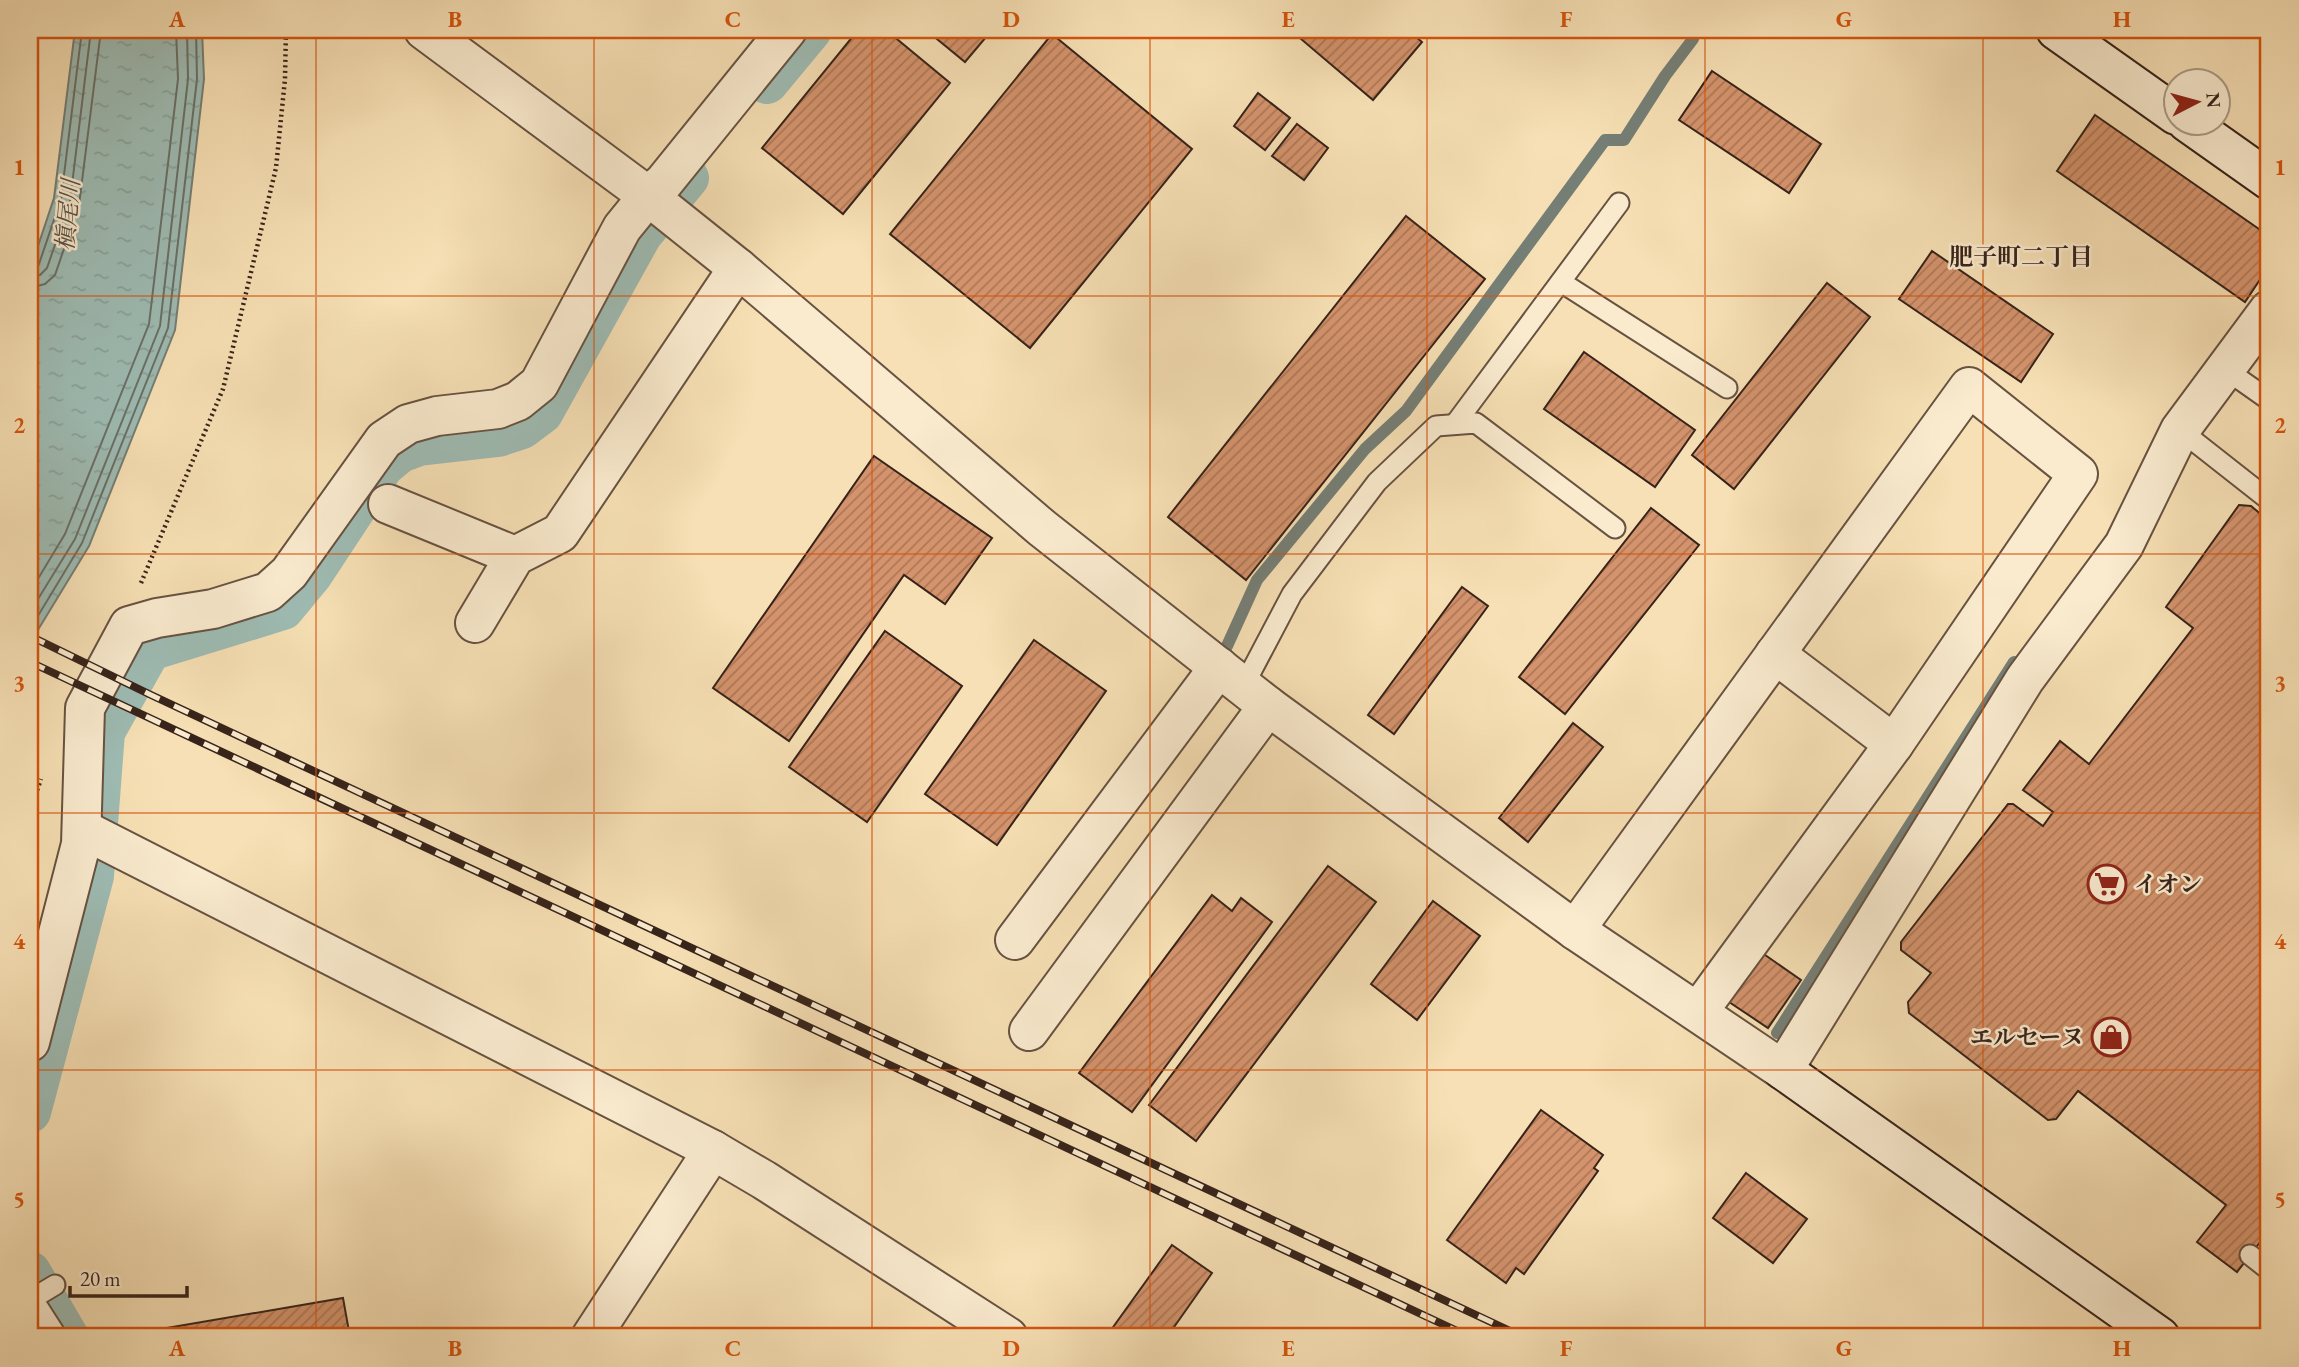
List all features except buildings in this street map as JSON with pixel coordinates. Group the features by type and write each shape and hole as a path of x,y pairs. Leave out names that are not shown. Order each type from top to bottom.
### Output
{"street":[{"path":"424,30 684,224 1042,528 1243,687 1575,930 1783,1070 2160,1337"},
{"path":"94,837 85,708 129,626 157,618 213,609 268,592 289,573 384,440 408,424 437,416 498,409 518,401 539,384 622,228 651,198 788,30"},
{"path":"2056,30 2162,105"},
{"path":"2207,136 2269,180"},
{"path":"475,623 515,556 560,533 738,268"},
{"path":"1783,1070 2025,679 2124,545 2180,430 2269,310"},
{"path":"1575,930 1969,387 2078,474 1894,744 1698,1012"},
{"path":"388,504 515,556"},
{"path":"1775,654 1894,744"},
{"path":"1015,940 1243,687"},
{"path":"1029,1031 1243,687"},
{"path":"30,1042 81,844 94,837"},
{"path":"94,837 713,1150 1008,1337"},
{"path":"591,1337 713,1150"},
{"path":"37,1299 46,1337"}],"lane":[{"path":"1455,424 1619,203"},
{"path":"1560,282 1727,388"},
{"path":"2225,369 2269,400"},
{"path":"1243,687 1292,594 1377,482 1436,426 1476,423 1615,528"},
{"path":"2180,430 2269,500"},
{"path":"2250,1255 2269,1270"}],"path":[{"path":"129,626 138,590 223,389 276,168 285,79 286,30"}],"water":[{"name":"槇尾川","path":"75,30 202,30 204,79 175,330 89,546 30,643 30,270 54,198"}],"waterway":[{"path":"767,83 811,30"},
{"path":"1227,646 1257,580 1365,449 1406,411 1605,140 1624,140 1665,76 1693,39"},
{"path":"30,1112 93,876 104,732 150,650 283,609 312,574 383,466 400,452 419,445 498,436 522,428 542,413 641,235 688,178"},
{"path":"1777,1033 2014,662"},
{"path":"30,1272 68,1337"}],"railway":[{"path":"30,636 1523,1337"},
{"path":"30,662 1470,1337"}],"place":[{"name":"イオン","path":"2107,884"},
{"name":"エルセーヌ","path":"2111,1037"}],"district":[{"name":"肥子町二丁目","path":"2021,257"}]}
